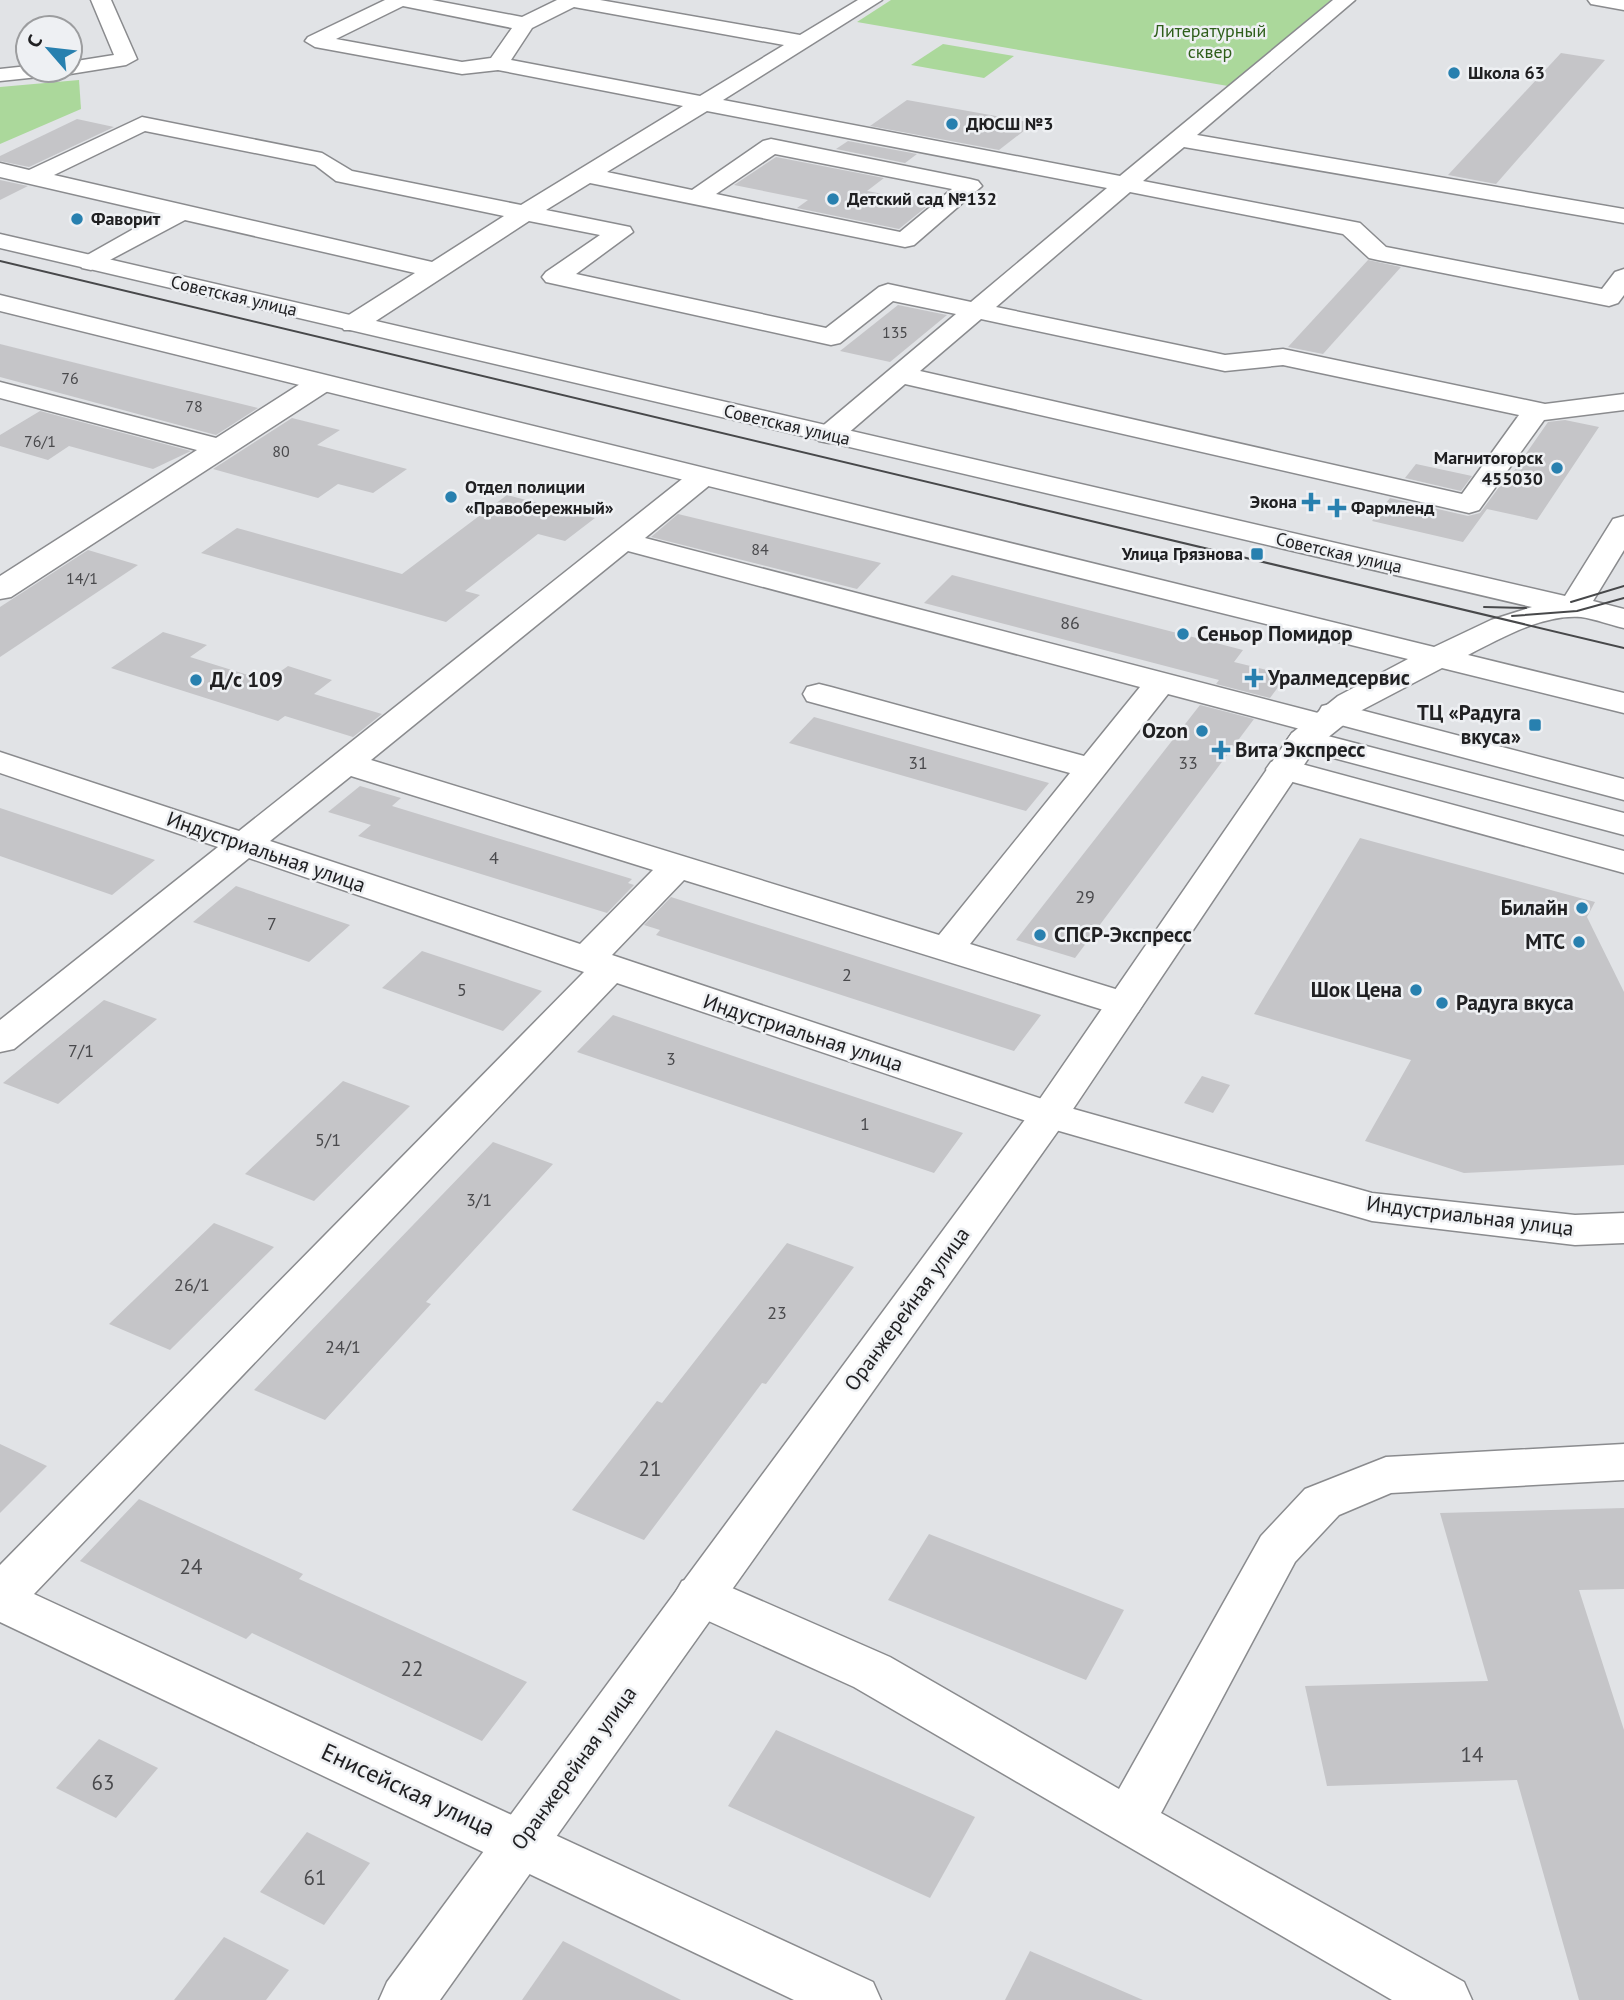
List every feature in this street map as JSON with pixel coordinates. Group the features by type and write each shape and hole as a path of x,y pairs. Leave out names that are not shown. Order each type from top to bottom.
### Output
{"main road":[{"path":"84,66 126,59 101,0"},
{"path":"525,24 401,0 315,41 463,68 498,64 1351,228 1378,253 1609,298 1624,277"},
{"path":"498,64 525,24 572,0 805,42"},
{"path":"353,324 586,175 872,0"},
{"path":"829,435 1345,0"},
{"path":"1598,0 1624,4"},
{"path":"32,177 142,124 322,160 344,176 621,232 555,277 831,337 888,292 1225,363 1283,357 1536,410 1624,402"},
{"path":"1179,139 1624,216"},
{"path":"586,175 905,240 970,186 771,146 697,197"},
{"path":"0,170 435,270"},
{"path":"91,263 183,211"},
{"name":"Советская улица","path":"0,241 1624,619"},
{"path":"0,303 701,478 1624,703"},
{"path":"900,375 1469,504 1536,410"},
{"path":"0,590 321,383"},
{"path":"0,390 220,448"},
{"path":"0,1040 243,844 348,764 701,478"},
{"path":"1438,657 1473,638 1511,623 1574,607 1624,525"},
{"path":"623,541 1161,682 1320,728 1624,824"},
{"name":"Оранжерейная улица","path":"407,2000 519,1842 1049,1115 1124,1004 1320,728 1438,657"},
{"path":"947,950 1161,682"},
{"path":"819,694 1092,769"},
{"path":"1320,728 1624,763"},
{"path":"1320,728 1624,790"},
{"path":"1320,728 1624,862"},
{"name":"Индустриальная улица","path":"0,762 1049,1115 1372,1207 1575,1230 1624,1228"},
{"path":"348,764 1124,1004"},
{"path":"0,1598 597,965 677,866"},
{"path":"1129,1822 1278,1549 1322,1502 1387,1475 1624,1462"},
{"path":"699,1595 872,1672 1129,1822 1444,2000"},
{"name":"Енисейская улица","path":"0,1598 853,2000"}],"green space":[{"name":"Литературный сквер","path":"891,0 1331,0 1228,86 857,22"},
{"path":"943,44 1014,56 984,78 911,65"},
{"path":"79,84 81,109 0,144 0,87"}],"building":[{"path":"1561,53 1605,60 1496,184 1448,175"},
{"name":"ДЮСШ №3","path":"907,100 1034,123 999,150 870,126"},
{"path":"77,119 114,127 29,167 0,161 0,156"},
{"path":"848,141 917,154 905,163 836,149"},
{"path":"776,157 884,178 867,191 931,203 899,229 797,208 808,200 734,185"},
{"path":"0,180 28,186 0,200"},
{"path":"1368,260 1401,267 1323,354 1288,347"},
{"path":"898,305 947,315 890,362 840,351"},
{"path":"0,344 258,408 216,435 0,377"},
{"path":"40,411 191,451 153,469 69,446 48,460 0,446 0,435"},
{"path":"292,418 340,430 317,445 407,469 373,493 338,484 318,498 213,469"},
{"path":"1565,420 1599,427 1537,520 1487,509 1463,542 1372,521 1390,498 1468,516 1480,513 1502,483 1505,484 1548,422"},
{"path":"1416,464 1472,476 1461,491 1405,478"},
{"path":"507,495 595,518 565,541 538,534 465,591 480,595 446,622 201,553 237,528 402,574"},
{"path":"678,514 881,563 857,589 651,537"},
{"path":"88,550 138,565 0,657 0,607"},
{"path":"952,575 1243,650 1234,662 1287,675 1270,698 1216,684 1219,680 924,603"},
{"path":"163,632 207,645 190,657 267,681 288,666 332,680 314,694 382,714 353,737 285,716 278,721 111,668"},
{"path":"1200,705 1254,719 1075,958 1016,940"},
{"path":"814,717 1049,783 1026,811 789,743"},
{"path":"360,786 401,798 392,806 632,879 628,883 634,885 607,913 358,836 371,825 328,812"},
{"path":"0,808 155,860 112,895 0,856"},
{"name":"Радуга вкуса","path":"1360,838 1595,902 1587,917 1624,992 1624,1165 1464,1173 1365,1141 1411,1060 1254,1014"},
{"path":"236,886 350,925 309,962 193,922"},
{"path":"671,897 1041,1015 1014,1051 656,935 660,930 644,925"},
{"path":"422,951 542,991 503,1031 382,988"},
{"path":"104,1000 157,1019 58,1104 3,1083"},
{"path":"613,1015 963,1133 934,1173 577,1052"},
{"path":"1202,1076 1230,1085 1213,1113 1184,1103"},
{"path":"343,1081 410,1106 314,1201 245,1174"},
{"path":"493,1142 553,1164 426,1302 431,1304 325,1420 254,1390"},
{"path":"214,1223 274,1247 170,1350 109,1324"},
{"path":"787,1243 854,1267 766,1384 762,1383 644,1540 572,1510 657,1401 662,1403"},
{"path":"0,1444 47,1466 0,1513"},
{"path":"139,1499 303,1574 299,1579 527,1682 482,1741 252,1633 246,1639 80,1561"},
{"path":"1624,1508 1624,1589 1579,1590 1624,1730 1624,2000 1579,2000 1517,1780 1327,1786 1305,1686 1488,1681 1440,1513"},
{"path":"929,1534 1124,1610 1086,1680 888,1600"},
{"path":"776,1730 975,1817 930,1898 728,1806"},
{"path":"99,1739 158,1768 116,1818 56,1788"},
{"path":"307,1832 370,1863 324,1925 260,1892"},
{"path":"224,1937 289,1970 266,2000 174,2000"},
{"path":"563,1941 681,2000 522,2000"},
{"path":"1030,1951 1143,2000 1005,2000"}],"tram line":[{"path":"0,261 1624,648"},
{"path":"1571,602 1624,586"},
{"path":"1512,616 1577,611 1624,598"},
{"path":"1484,607 1526,608"}],"place":[{"name":"Школа 63","path":"1454,73"},
{"name":"ДЮСШ №3","path":"952,124"},
{"name":"Детский сад №132","path":"833,199"},
{"name":"Фаворит","path":"77,219"},
{"name":"Магнитогорск 455030","path":"1557,468"},
{"name":"Отдел полиции «Правобережный»","path":"451,497"},
{"name":"Экона","path":"1311,502"},
{"name":"Фармленд","path":"1337,508"},
{"name":"Улица Грязнова","path":"1257,554"},
{"name":"Сеньор Помидор","path":"1183,634"},
{"name":"Уралмедсервис","path":"1254,678"},
{"name":"Д/с 109","path":"196,680"},
{"name":"ТЦ «Радуга вкуса»","path":"1535,725"},
{"name":"Ozon","path":"1202,731"},
{"name":"Вита Экспресс","path":"1221,750"},
{"name":"Билайн","path":"1582,908"},
{"name":"СПСР-Экспресс","path":"1040,935"},
{"name":"МТС","path":"1579,942"},
{"name":"Шок Цена","path":"1416,990"},
{"name":"Радуга вкуса","path":"1442,1003"}]}
